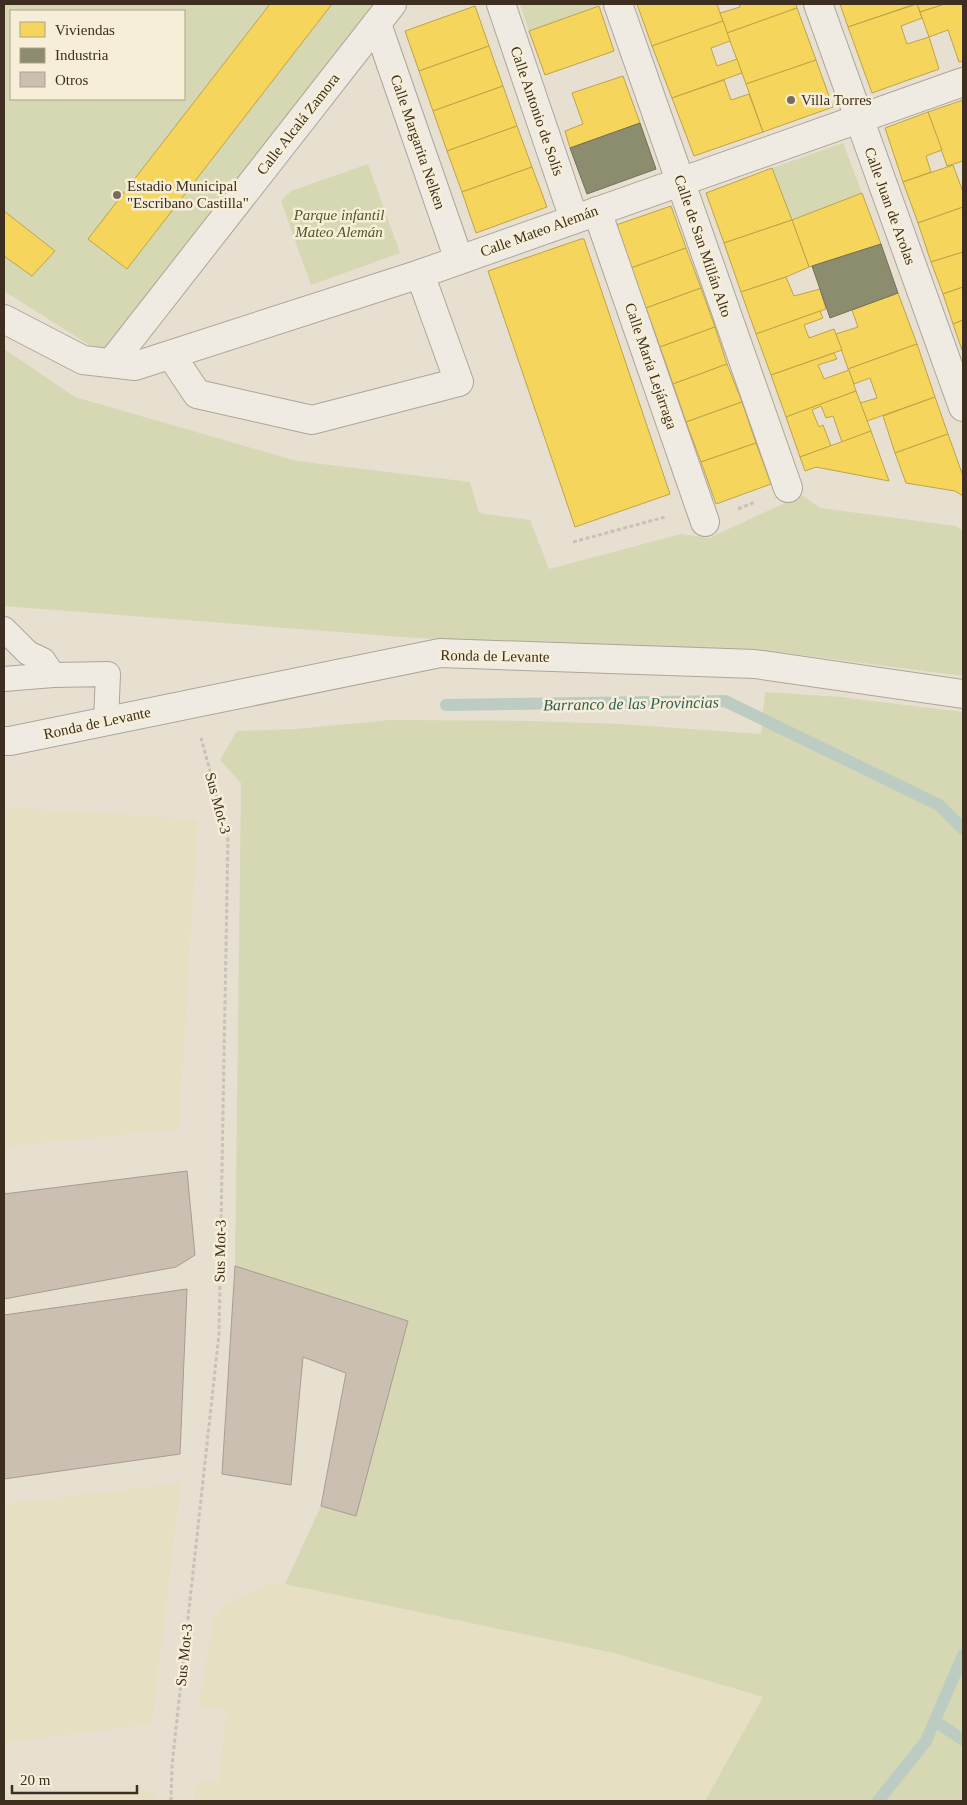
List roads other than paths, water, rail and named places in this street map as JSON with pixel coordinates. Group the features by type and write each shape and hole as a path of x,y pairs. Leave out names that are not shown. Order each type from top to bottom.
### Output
{"street":[{"name":"Calle Antonio de Solís","path":"501,4 586,215"},
{"name":"Calle de San Millán Alto","path":"618,4 788,488"},
{"name":"Calle Juan de Arolas","path":"818,4 963,407"},
{"name":"Calle Margarita Nelken","path":"384,14 459,260"},
{"name":"Calle Alcalá Zamora","path":"112,362 384,14"},
{"name":"Calle Mateo Alemán","path":"4,319 83,360 135,366 420,274 963,82"},
{"name":"Calle María Lejárraga","path":"586,215 705,522"},
{"path":"171,355 197,394 312,420 459,382 420,274"},
{"name":"Ronda de Levante","path":"4,741 440,653 755,664 963,694"}],"lane":[{"path":"4,629 28,653 43,660 53,675"},
{"path":"4,679 53,675 108,674 106,721"}],"waterway":[{"name":"Barranco de las Provincias","path":"446,705 725,701 939,805 963,829"},
{"name":"Barranco de las Provincias","path":"878,1801 926,1741 963,1655"},
{"path":"935,1721 963,1740"}],"place":[{"name":"Villa Torres","path":"791,100"},
{"name":"Estadio Municipal \"Escribano Castilla\"","path":"117,195"}],"park label":[{"name":"Parque infantil Mateo Alemán","path":"339,224"}]}
